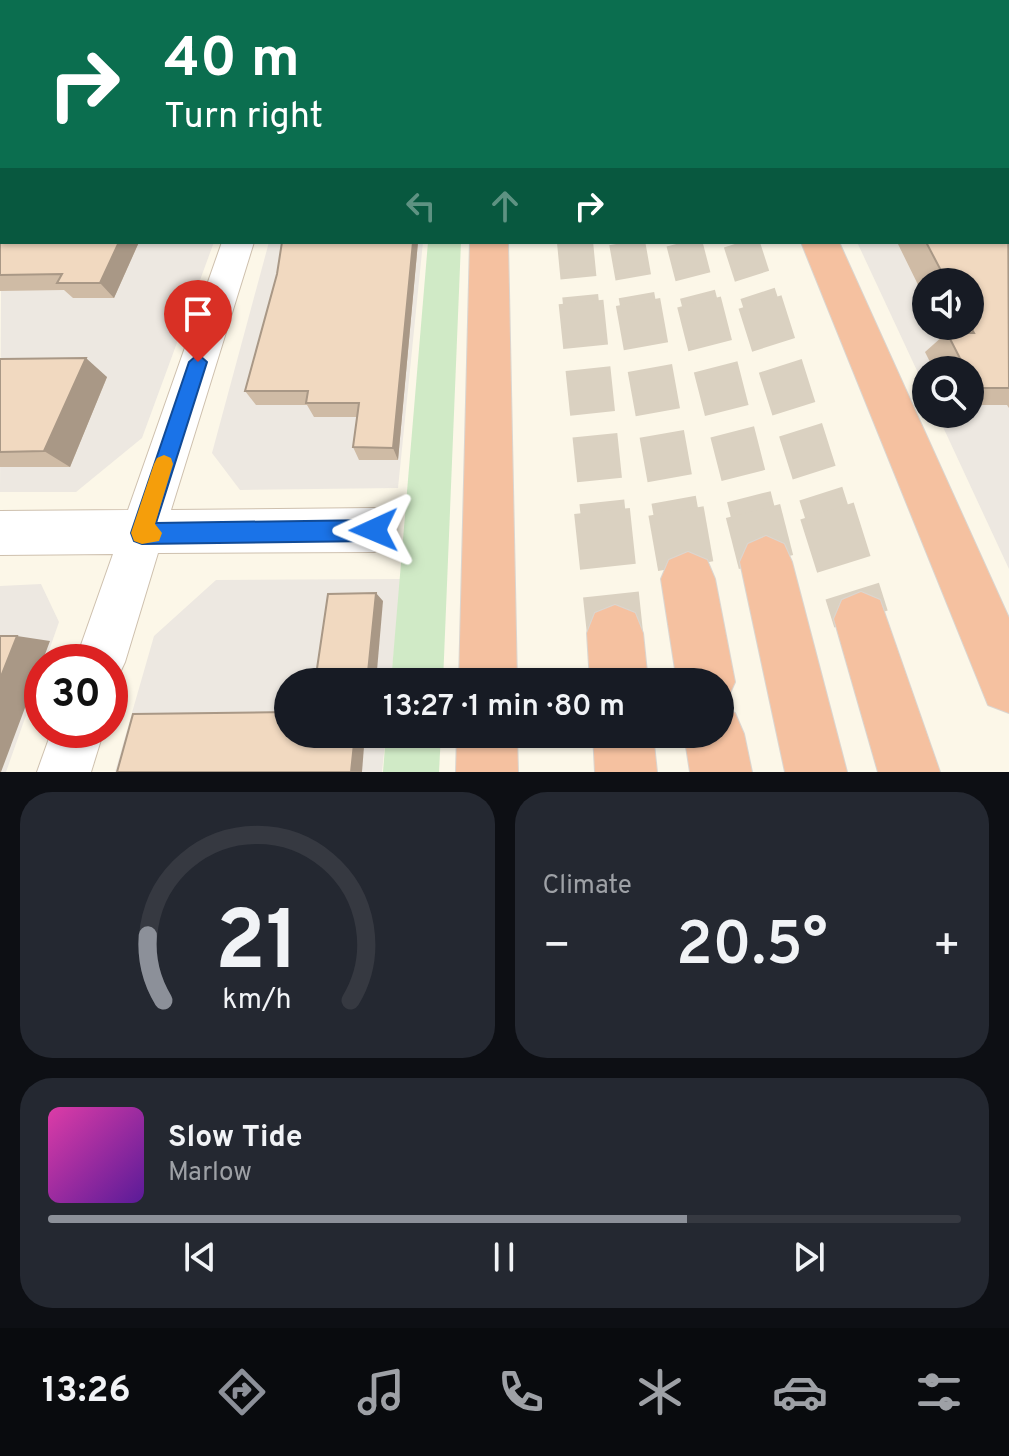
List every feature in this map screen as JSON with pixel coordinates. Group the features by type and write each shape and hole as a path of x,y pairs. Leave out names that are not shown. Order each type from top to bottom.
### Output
{"highway":[{"path":"488,668 489,244"},
{"path":"821,244 1009,684"},
{"path":"766,562 816,772"},
{"path":"688,579 704,668"},
{"path":"861,619 909,772"},
{"path":"487,748 487,772"},
{"path":"624,748 626,772"},
{"path":"717,748 721,772"}],"street":[{"path":"106,644 237,244"},
{"path":"0,533 374,530"},
{"path":"64,772 72,748"}],"shaded area":[{"path":"1,244 213,244 142,438 76,492 0,492"},
{"path":"268,244 423,244 398,488 240,490 212,453"},
{"path":"858,244 1009,244 1009,569 944,428 984,428 984,356 912,356 912,360"},
{"path":"401,579 392,668 274,668 274,748 385,748 382,772 115,772 122,748 128,748 128,727 154,636 216,580"},
{"path":"41,584 59,622 51,644 24,644 24,721 6,772 0,772 0,586"}],"green space":[{"path":"428,244 461,244 444,668 392,668"},
{"path":"385,748 440,748 439,772 383,772"}],"building":[{"path":"0,244 118,244 100,283 57,283 62,274 0,275"},
{"path":"282,244 413,244 393,448 353,447 359,403 306,403 308,391 245,391 277,274"},
{"path":"927,244 1008,244 1009,388 984,388 984,356 959,356 951,340 984,340 984,268 940,268"},
{"path":"86,358 44,451 0,452 0,359"},
{"path":"376,593 368,668 317,668 328,594"},
{"path":"0,636 17,636 0,679"},
{"path":"274,712 274,748 354,748 351,772 117,772 124,748 128,748 133,714"}],"tunnel":[{"path":"575,244 581,304"},
{"path":"627,244 638,304"},
{"path":"685,244 700,304"},
{"path":"742,244 761,304"},
{"path":"581,302 603,513"},
{"path":"638,302 676,513"},
{"path":"699,302 753,513"},
{"path":"760,302 827,513"},
{"path":"602,511 615,633"},
{"path":"676,511 688,579"},
{"path":"753,511 766,562"},
{"path":"827,511 861,619"}],"slow traffic":[{"path":"152,533 142,533 164,464"}],"route":[{"path":"198,362 142,533 374,530"}]}
